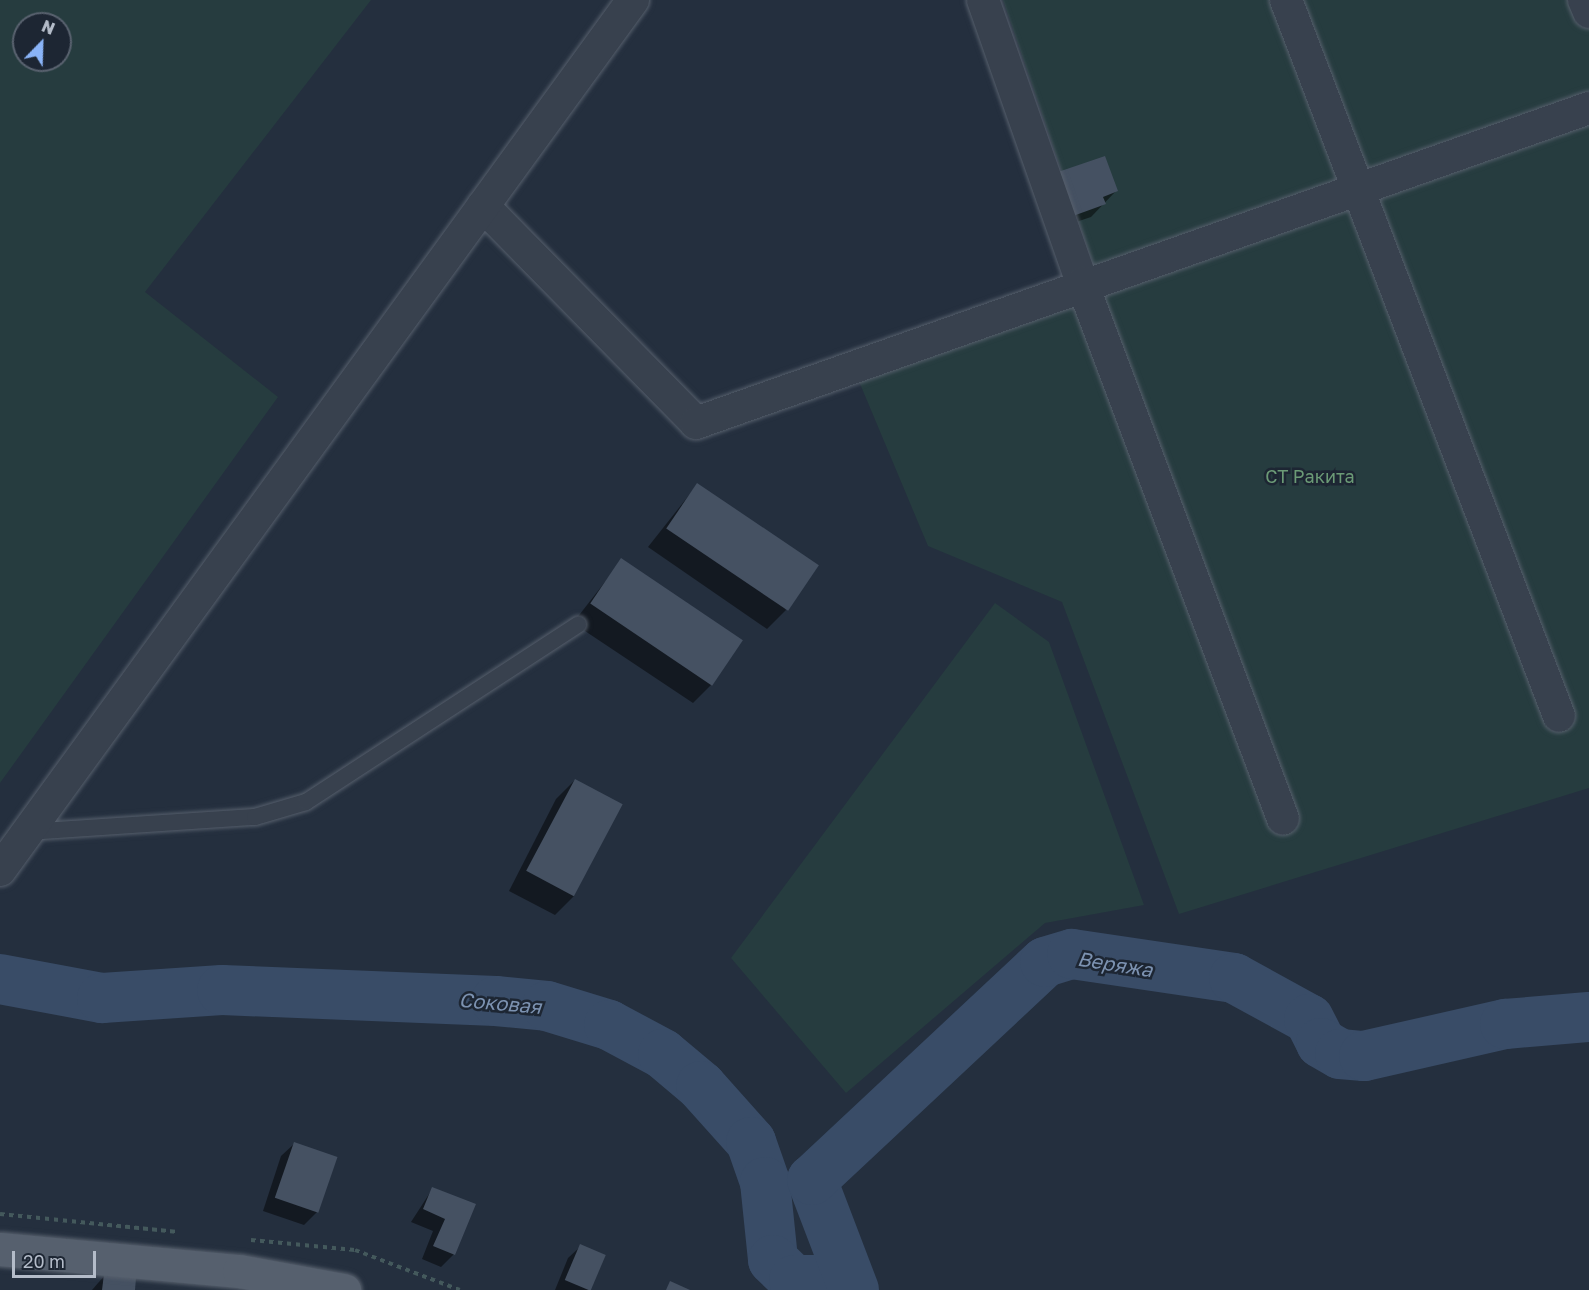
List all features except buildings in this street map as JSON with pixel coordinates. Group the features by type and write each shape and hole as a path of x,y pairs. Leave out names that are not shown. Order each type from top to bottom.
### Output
{"main road":[{"path":"0,1249 239,1271 344,1290"}],"street":[{"path":"0,869 633,0"},
{"path":"983,0 1082,283 1283,819"},
{"path":"1286,0 1354,189 1558,716"},
{"path":"1584,0 1589,12"},
{"path":"483,206 696,423 1082,283 1589,108"}],"lane":[{"path":"27,832 255,817 306,802 578,625"}],"green space":[{"path":"0,0 371,0 145,292 278,397 0,783"},
{"name":"СТ Ракита","path":"1003,0 1589,0 1589,788 1179,914 1062,602 928,546 858,379 1102,290"},
{"path":"995,603 1049,642 1144,905 1045,923 846,1093 731,958"}],"waterway":[{"name":"Веряжа","path":"854,1290 812,1180 1045,962 1072,954 1234,978 1309,1019 1321,1043 1340,1054 1364,1056 1505,1024 1589,1017"},
{"name":"Соковая","path":"0,979 102,998 222,990 496,1001 547,1006 609,1025 663,1054 701,1086 751,1142 765,1182 773,1260 794,1280 848,1280"}]}
